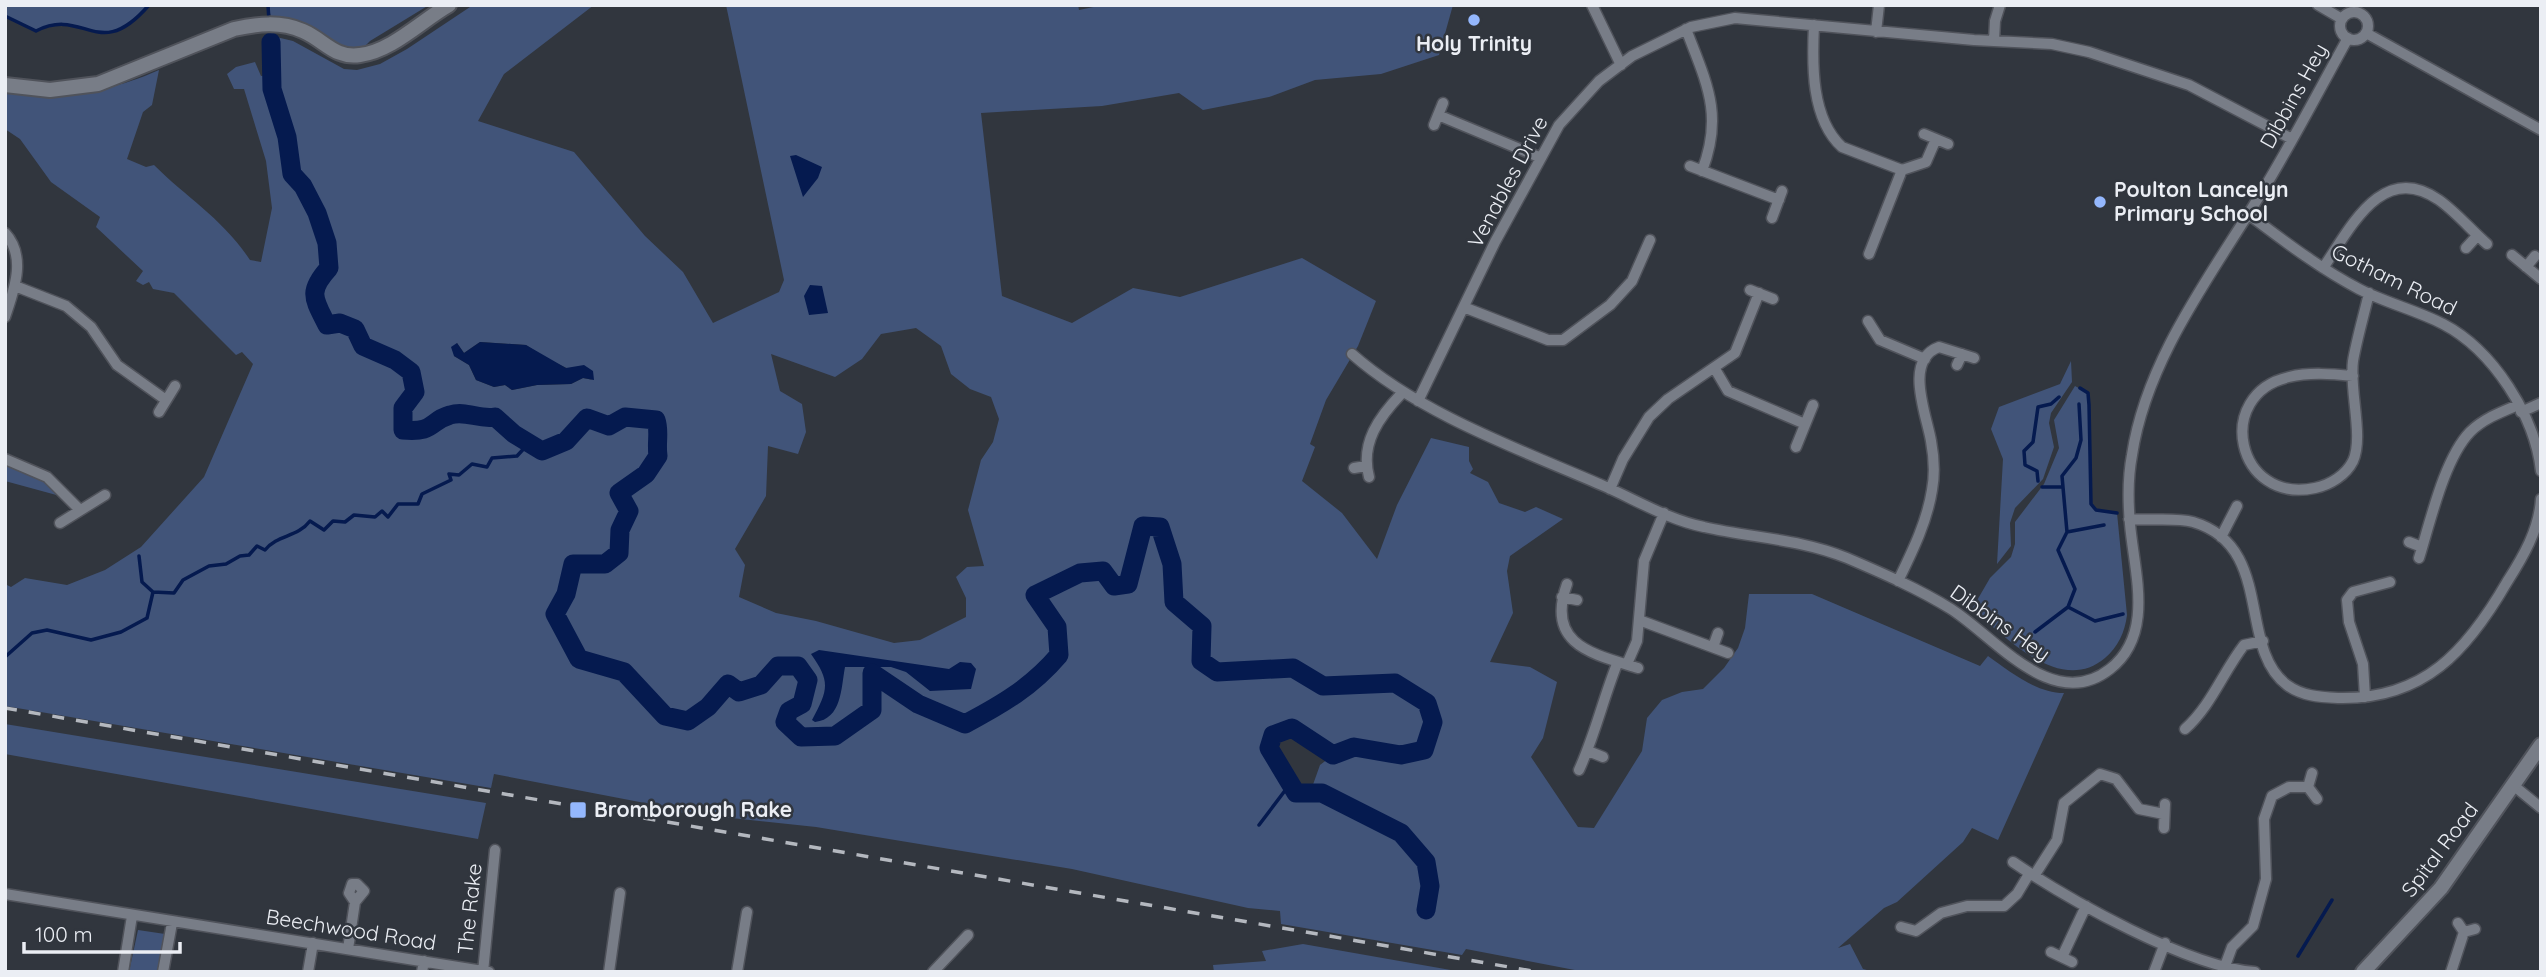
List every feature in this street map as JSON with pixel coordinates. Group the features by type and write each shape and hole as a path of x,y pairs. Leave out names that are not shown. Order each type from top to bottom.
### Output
{"street":[{"path":"5,85 50,90 98,84 234,29 256,24 277,23 304,31 340,55 362,55 383,48 449,5"},
{"path":"1592,5 1621,65"},
{"path":"1748,5 1748,19"},
{"path":"1876,32 1879,5"},
{"path":"1994,40 1995,21 2000,5"},
{"path":"2318,5 2342,19 2353,12 2363,10 2367,33 2541,130"},
{"name":"Venables Drive","path":"1419,401 1466,308 1495,242 1559,124 1580,100 1621,65 1686,29 1719,18 2052,44 2130,64 2189,85 2292,139"},
{"name":"Dibbins Hey","path":"2342,19 2342,32 2347,38 2360,39 2367,33"},
{"path":"1814,25 1815,72 1827,131 1842,147 1902,170 1926,162 1936,139"},
{"path":"1686,29 1702,71 1714,121 1711,149 1702,171"},
{"name":"Dibbins Hey","path":"1352,354 1402,393 1664,513 1705,528 1814,547 1898,581 1954,611 2041,677 2088,681 2109,670 2119,660 2130,647 2136,631 2137,586 2129,519 2131,457 2150,390 2183,321 2292,139 2347,38"},
{"path":"1443,103 1436,120 1539,158"},
{"path":"1924,135 1948,144"},
{"path":"1690,166 1780,196 1772,218"},
{"path":"1869,254 1902,170"},
{"path":"2323,268 2373,199 2388,190 2407,188 2439,200 2487,244"},
{"name":"Gotham Road","path":"2248,214 2323,268 2369,293 2458,333 2481,353 2519,409 2532,438 2541,471"},
{"path":"5,233 14,243 17,265 15,286 5,317"},
{"path":"2466,248 2477,236"},
{"path":"1466,308 1548,340 1563,340 1609,305 1632,281 1650,240"},
{"path":"2512,255 2541,279"},
{"path":"2526,267 2535,256"},
{"path":"15,286 66,306 91,327 117,365 166,400"},
{"path":"1610,489 1623,459 1649,417 1688,384 1715,369 1735,353 1754,292 1773,299"},
{"path":"2353,376 2328,373 2287,377 2258,394 2246,413 2241,431 2249,462 2260,475 2277,487 2303,491 2321,487 2348,469 2357,447 2353,376 2369,293"},
{"path":"1868,321 1880,340 1925,359"},
{"path":"1898,581 1914,548 1932,489 1933,453 1920,384 1925,359 1939,346 1974,358"},
{"path":"1957,365 1962,354"},
{"path":"1715,369 1728,391 1805,424"},
{"path":"159,412 175,386"},
{"path":"1369,477 1366,466 1372,432 1402,393"},
{"path":"2419,558 2449,468 2470,433 2488,419 2541,403"},
{"path":"1796,447 1813,405"},
{"path":"5,459 47,477 79,509"},
{"path":"1354,468 1366,466"},
{"path":"60,523 105,495"},
{"path":"2129,519 2192,522 2221,537 2243,565 2272,670 2298,691 2314,697 2365,697 2385,694 2427,676 2466,645 2518,564 2533,533 2541,499"},
{"path":"1579,770 1622,664 1637,641 1644,561 1664,513"},
{"path":"2221,537 2236,513"},
{"path":"2409,542 2422,547"},
{"path":"2365,697 2363,664 2349,622 2347,600 2353,592 2390,582"},
{"path":"1567,584 1562,597 1564,628 1572,639 1586,650 1639,668"},
{"path":"1562,597 1577,600"},
{"path":"1639,620 1728,653"},
{"path":"1713,647 1718,633"},
{"path":"2185,729 2202,719 2224,671 2244,645 2263,641"},
{"name":"Spital Road","path":"2363,972 2441,888 2541,745"},
{"path":"1588,751 1603,757"},
{"path":"2308,788 2312,772"},
{"path":"1901,927 1917,936 1941,913 1966,906 2004,906 2017,894 2057,840 2064,803 2100,774 2116,779 2138,809 2165,809 2164,828"},
{"path":"2513,785 2541,807"},
{"path":"2225,966 2232,947 2253,926 2266,878 2264,819 2270,799 2279,790 2289,787 2308,788 2317,799"},
{"path":"2262,791 2270,799"},
{"name":"The Rake","path":"485,971 495,850"},
{"path":"2013,862 2086,906 2165,943 2225,966 2255,972"},
{"path":"609,972 620,893"},
{"name":"Beechwood Road","path":"5,894 172,923 348,949 423,966 485,971"},
{"path":"348,949 355,902"},
{"path":"2052,952 2067,959 2086,906"},
{"path":"737,972 747,912"},
{"path":"123,972 132,916"},
{"path":"163,972 172,923"},
{"path":"2451,972 2461,928 2475,929"},
{"path":"933,972 950,946 968,935"},
{"path":"308,972 313,943"},
{"path":"2154,972 2165,943"}],"shaded area":[{"path":"5,5 149,5 132,22 104,33 67,25 53,25 36,31 5,16"},
{"path":"268,5 429,5 370,41 360,51 347,51 313,30 271,17"},
{"path":"473,5 594,5 504,74 478,121 574,152 645,236 683,272 713,323 779,292 784,280 726,5 1078,5 1079,10 1103,5 1453,5 1439,55 1381,74 1315,80 1269,97 1203,110 1179,93 1102,106 981,113 1002,296 1072,323 1133,288 1180,297 1302,258 1376,301 1358,346 1326,400 1310,444 1315,447 1302,481 1342,513 1377,559 1397,505 1431,438 1469,447 1469,461 1473,469 1470,473 1488,482 1499,503 1525,512 1536,507 1563,519 1510,556 1507,571 1513,613 1490,662 1530,667 1557,682 1543,738 1531,757 1578,827 1594,828 1642,751 1647,718 1662,700 1682,692 1703,689 1724,668 1738,648 1745,628 1749,594 1812,594 1980,666 1988,656 2033,685 2064,693 1998,840 1972,828 1963,842 1897,902 1884,908 1838,948 1850,944 1863,969 1875,972 1585,972 1466,949 1462,955 1281,924 1280,911 1248,908 1072,869 816,827 676,812 650,804 494,774 491,788 5,706 5,584 11,587 25,578 67,585 105,570 141,547 204,477 253,364 242,352 236,355 174,293 153,289 149,282 143,285 136,281 143,271 96,227 100,217 51,182 20,139 5,129 5,90 84,92 120,85 159,70 152,105 143,112 127,159 146,167 154,165 216,220 250,260 261,262 272,208 266,161 244,89 234,89 227,74 236,67 255,62 261,76 272,74 272,36 293,41 344,69 357,70 380,64","holes":["916,328 941,346 951,374 970,389 991,397 999,419 993,442 981,460 968,510 984,566 967,567 956,577 966,598 966,617 920,640 894,643 816,621 776,613 739,597 745,565 735,549 766,496 768,446 798,454 806,432 802,404 780,391 771,354 835,377 862,359 881,334","480,342 526,345 549,360 593,380 583,378 571,384 537,385 512,390 505,385 494,387 476,380 469,365 454,356 457,343 464,353","1292,728 1333,755 1320,765 1310,793 1296,793 1269,749 1273,735"]},
{"path":"796,155 822,167 818,178 803,197 790,156"},
{"path":"810,285 822,286 828,313 809,315 804,296"},
{"path":"480,342 526,345 566,368 584,365 593,371 594,380 583,378 571,384 537,385 512,390 505,385 494,387 476,380 469,365 454,356 451,347 457,343 464,353"},
{"path":"2071,361 2072,382 2051,413 2049,423 2054,447 2043,479 2015,508 2010,523 2011,546 1997,564 2003,459 1991,429 1999,407 2060,384"},
{"path":"2075,386 2088,393 2091,504 2096,510 2117,513 2127,615 2120,639 2110,654 2088,668 2070,670 2034,658 1972,609 1990,578 2011,557 2015,544 2015,522 2044,484 2059,448 2054,420"},
{"path":"5,462 40,476 60,496 5,481"},
{"path":"819,650 949,669 960,662 971,663 976,669 971,689 930,691 906,672 891,667 845,667 841,693 835,709 824,720 815,722 812,720 825,686 822,672 811,654"},
{"path":"5,724 486,803 478,839 5,754"},
{"path":"138,930 165,934 160,972 129,972"},
{"path":"1303,944 1462,972 1214,972 1213,965 1266,961 1262,951"}],"waterway":[{"path":"5,16 36,31 53,25 67,25 104,33 132,22 149,5"},
{"path":"268,5 269,21"},
{"path":"270,28 271,42"},
{"path":"271,42 272,89 287,137 292,174 303,186 317,213 327,243 329,268 315,290 316,302 327,325 340,323 355,329 363,346 395,360 411,372 415,392 403,408 403,430 421,430 443,417 456,414 495,417 514,434 542,451 566,441 587,418 609,426 625,417 656,420 658,456 646,474 619,493 629,511 620,530 619,553 605,564 573,564 566,594 555,614 579,659 624,672 665,716 688,721 708,707 728,684 739,692 761,685 778,666 798,666 808,680 802,704 789,711 785,722 801,737 835,736 872,710 872,673 918,704 965,724 1015,694 1038,677 1059,655 1057,627 1035,595 1080,573 1103,571 1114,586 1128,584 1143,526 1160,527 1172,564 1174,602 1202,626 1201,661 1217,672 1293,668 1323,686 1395,683 1427,703 1433,722 1424,750 1401,755 1354,747 1333,755 1292,728 1273,735 1269,748 1296,793 1322,793 1401,833 1426,862 1430,886 1426,910"},
{"path":"2080,388 2088,393 2091,504 2096,510 2117,513"},
{"path":"2038,481 2037,471 2025,465 2024,451 2033,442 2038,407 2051,404 2059,397"},
{"path":"2035,632 2068,607 2075,589 2058,550 2067,532 2062,476 2076,458 2081,440 2079,404"},
{"path":"5,657 32,633 47,630 91,640 121,632 147,618 153,592 174,593 183,580 209,566 226,564 240,556 249,555 257,546 265,550 310,521 324,530 333,521 345,522 354,515 375,517 382,511 388,517 398,504 418,504 422,494 451,480 449,474 459,475 472,464 487,467 492,458 517,456 529,443"},
{"path":"2042,487 2063,487"},
{"path":"2067,532 2104,525"},
{"path":"139,556 142,582 153,592"},
{"path":"2068,607 2095,621 2123,614"},
{"path":"1259,825 1290,784"},
{"path":"2298,956 2332,900"}],"railway":[{"path":"5,708 1538,972"}],"place":[{"name":"Holy Trinity","path":"1474,20"},
{"name":"Poulton Lancelyn Primary School","path":"2100,202"},
{"name":"Bromborough Rake","path":"578,810"}]}
